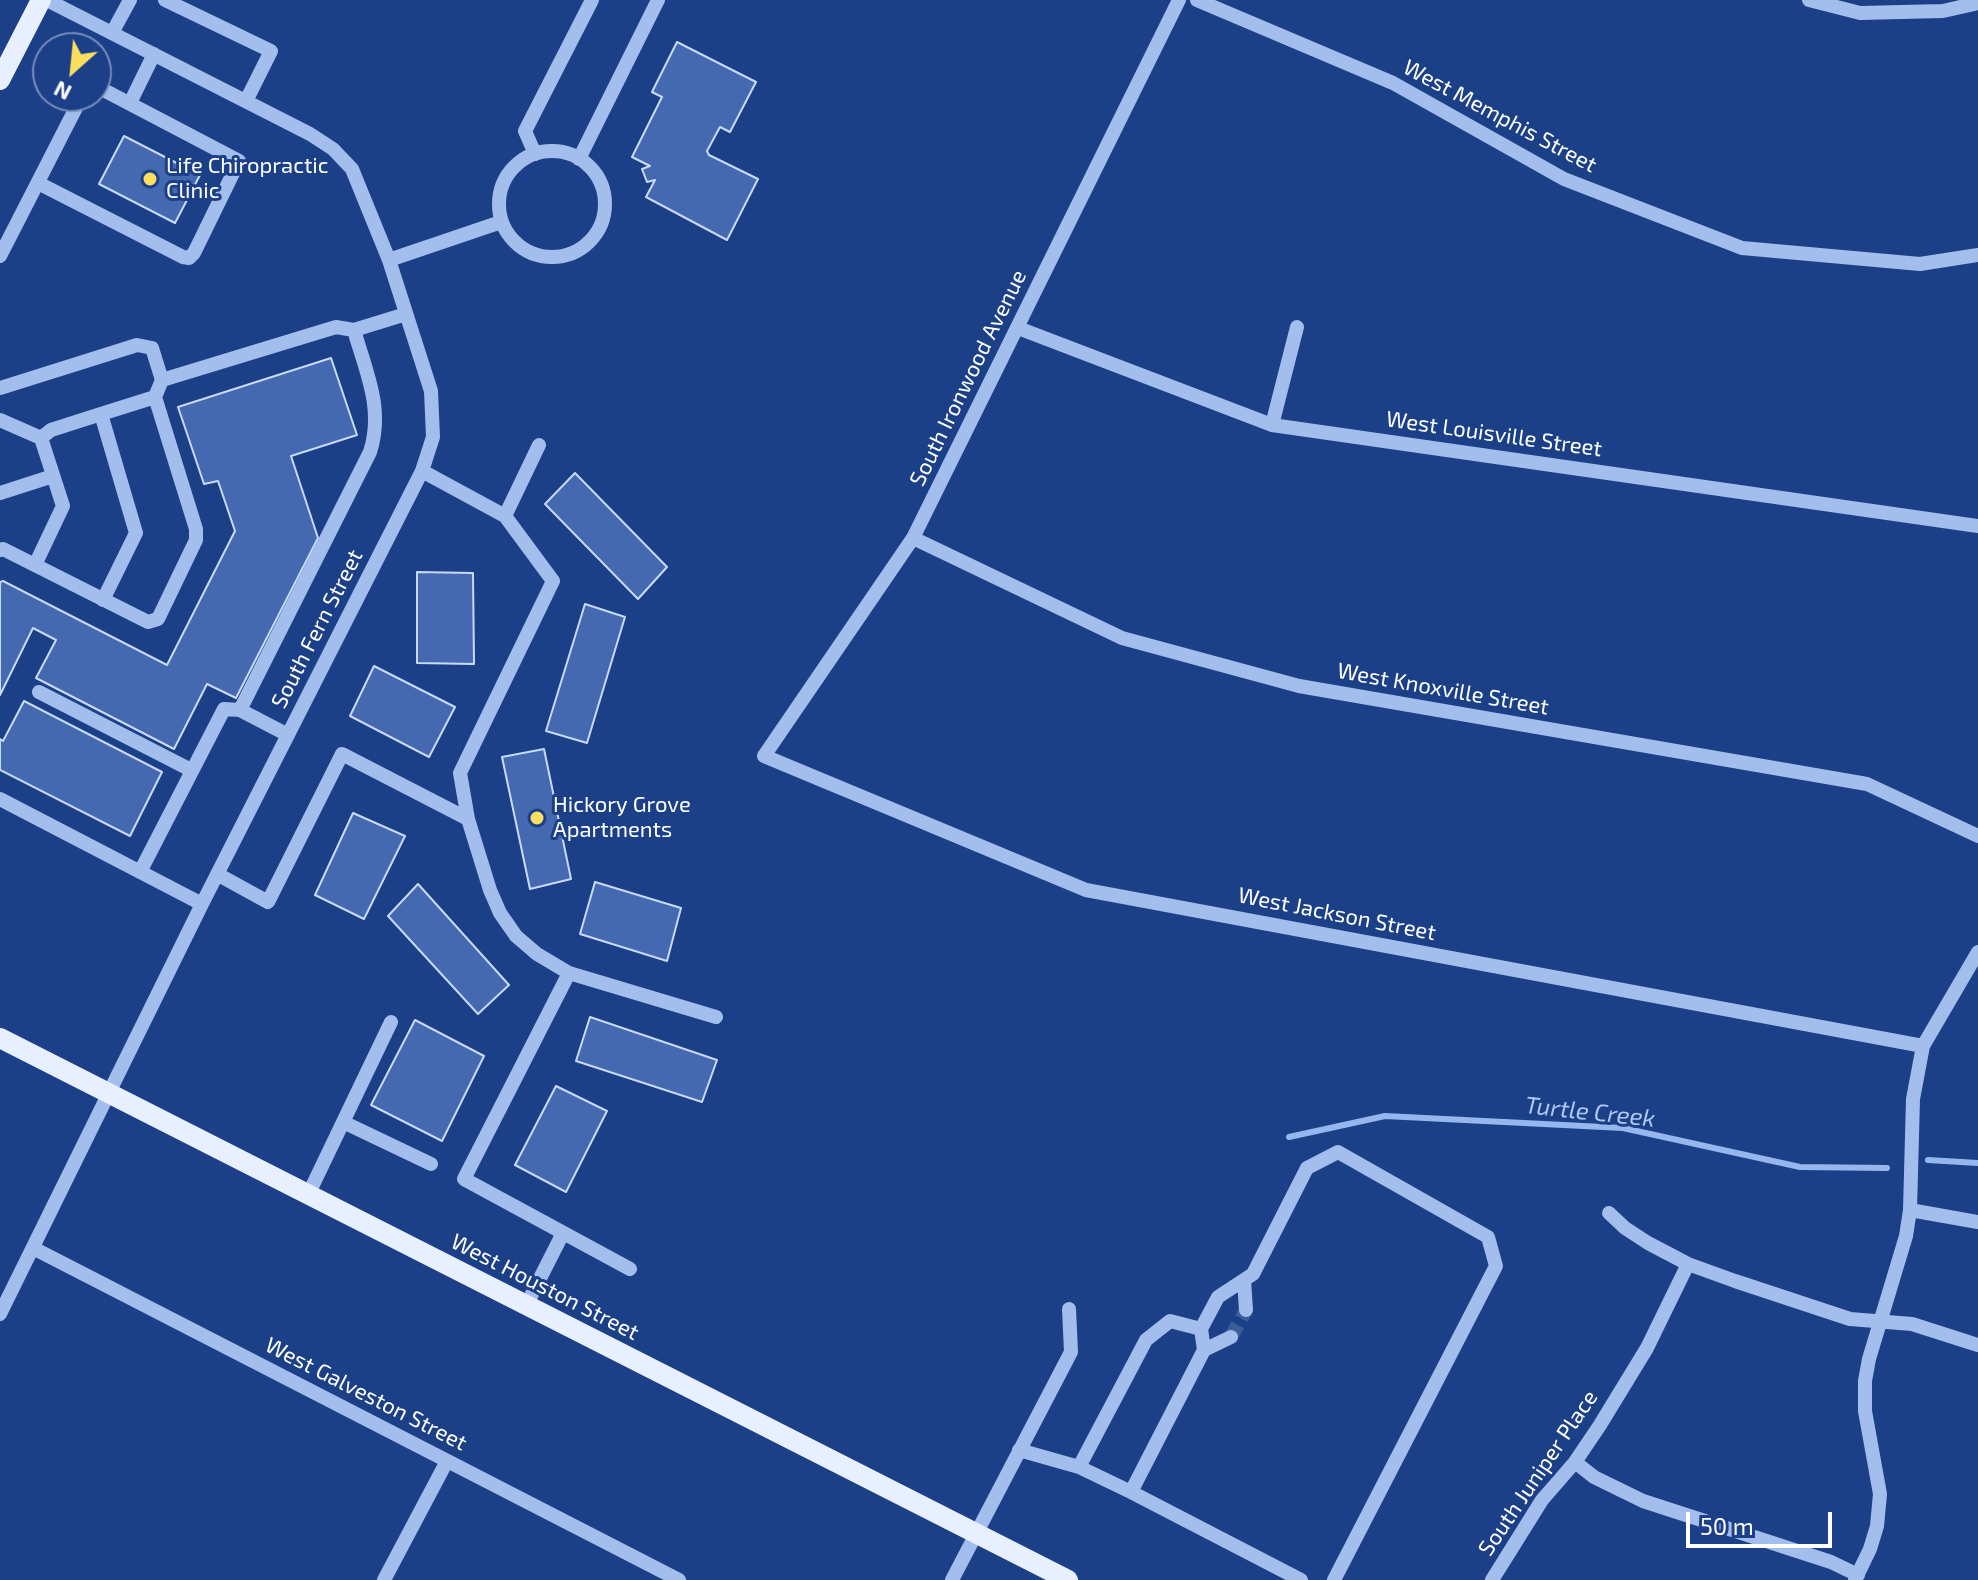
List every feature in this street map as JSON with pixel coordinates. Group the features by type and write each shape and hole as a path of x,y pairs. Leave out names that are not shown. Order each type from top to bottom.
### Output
{"main road":[{"path":"0,80 44,0"},
{"name":"West Houston Street","path":"0,1038 1068,1580"}],"street":[{"path":"44,0 110,32"},
{"path":"130,0 112,33 246,101 271,51 165,0"},
{"path":"535,154 525,131 592,0"},
{"path":"579,159 658,0"},
{"name":"South Ironwood Avenue","path":"764,756 913,538 1179,0"},
{"name":"West Memphis Street","path":"1197,0 1393,83 1564,179 1742,248 1920,264 1978,255"},
{"path":"1809,0 1860,13 1943,11 1978,3"},
{"path":"130,103 154,54"},
{"path":"38,183 189,258 239,161 112,94"},
{"name":"South Fern Street","path":"0,1314 108,1091 422,471 433,437 431,391 389,260 352,169 333,149 310,134 246,101"},
{"path":"0,256 74,112"},
{"path":"552,151 579,159 595,174 603,190 603,216 591,240 576,251 559,257 541,256 517,243 501,222 498,205 508,173 520,161 535,154 552,151"},
{"path":"389,260 501,222"},
{"path":"162,380 336,327 354,330 406,314"},
{"path":"1272,425 1297,327"},
{"name":"West Louisville Street","path":"1018,328 1272,425 1978,526"},
{"path":"240,710 370,452 377,431 376,410 354,330"},
{"path":"0,388 137,345 152,348 162,380 155,397 196,529 196,540 158,619 148,622 0,550"},
{"path":"41,438 51,430 155,397"},
{"path":"101,414 136,533 103,600"},
{"path":"0,420 41,438 63,506 35,565"},
{"path":"505,516 539,445"},
{"path":"422,471 505,516 553,581 460,773 468,819 500,913 516,936 537,954 569,973 716,1017"},
{"path":"0,493 53,476"},
{"name":"West Knoxville Street","path":"913,538 1122,638 1299,686 1867,784 1978,836"},
{"path":"39,692 191,770"},
{"path":"140,872 224,709 240,710 288,735"},
{"path":"217,874 268,902 342,754 468,819"},
{"name":"West Jackson Street","path":"764,756 1086,890 1923,1046"},
{"path":"0,799 202,904"},
{"path":"1575,1462 1594,1477 1643,1501 1831,1562 1857,1577 1877,1526 1880,1494 1865,1411 1869,1359 1902,1250 1910,1210 1913,1099 1923,1046 1978,952"},
{"path":"569,973 464,1179 630,1269"},
{"path":"309,1193 391,1022"},
{"path":"343,1122 431,1164"},
{"path":"1131,1492 1204,1350 1201,1329 1218,1297 1253,1274 1307,1168 1338,1152 1488,1237 1496,1266 1334,1580"},
{"path":"1910,1210 1978,1222"},
{"path":"1609,1213 1636,1236 1688,1264 1850,1319 1912,1324 1978,1345"},
{"path":"527,1304 563,1233"},
{"name":"West Galveston Street","path":"33,1248 447,1461 662,1576 679,1580"},
{"name":"South Juniper Place","path":"1492,1580 1542,1500 1575,1462 1647,1348 1688,1264"},
{"path":"1244,1280 1246,1310"},
{"path":"952,1580 1071,1352 1069,1309"},
{"path":"1079,1467 1146,1340 1170,1321 1201,1329"},
{"path":"1204,1350 1231,1337"},
{"path":"1019,1450 1079,1467 1301,1580"},
{"path":"384,1580 447,1461"}],"building":[{"path":"677,42 756,82 730,132 720,127 707,151 709,155 758,179 727,240 646,197 655,180 647,182 642,169 650,166 632,157 662,97 652,92"},
{"name":"Life Chiropractic Clinic","path":"124,136 200,175 175,223 99,184"},
{"path":"331,358 357,435 291,456 318,538 236,698 207,684 174,749 36,678 56,640 33,628 0,695 0,582 3,581 167,665 235,531 218,481 204,484 178,407"},
{"path":"575,473 667,567 638,599 545,504"},
{"path":"417,572 473,573 474,664 417,663"},
{"path":"585,604 625,617 587,743 546,731"},
{"path":"374,666 455,707 429,757 350,716"},
{"path":"24,701 162,772 130,836 0,770 0,739 3,741"},
{"name":"Hickory Grove Apartments","path":"544,749 571,879 530,889 502,757"},
{"path":"353,813 405,836 364,919 315,895"},
{"path":"595,882 681,908 667,961 580,934"},
{"path":"418,884 509,985 478,1014 388,916"},
{"path":"590,1017 717,1060 702,1102 576,1061"},
{"path":"415,1020 484,1056 442,1141 371,1105"},
{"path":"556,1086 607,1111 566,1192 515,1165"}],"waterway":[{"name":"Turtle Creek","path":"1289,1137 1385,1116 1623,1128 1800,1167 1887,1168"},
{"name":"Turtle Creek","path":"1928,1160 1978,1163"}],"tunnel":[{"path":"1231,1337 1246,1310"}],"place":[{"name":"Life Chiropractic Clinic","path":"150,179"},
{"name":"Hickory Grove Apartments","path":"537,818"}]}
